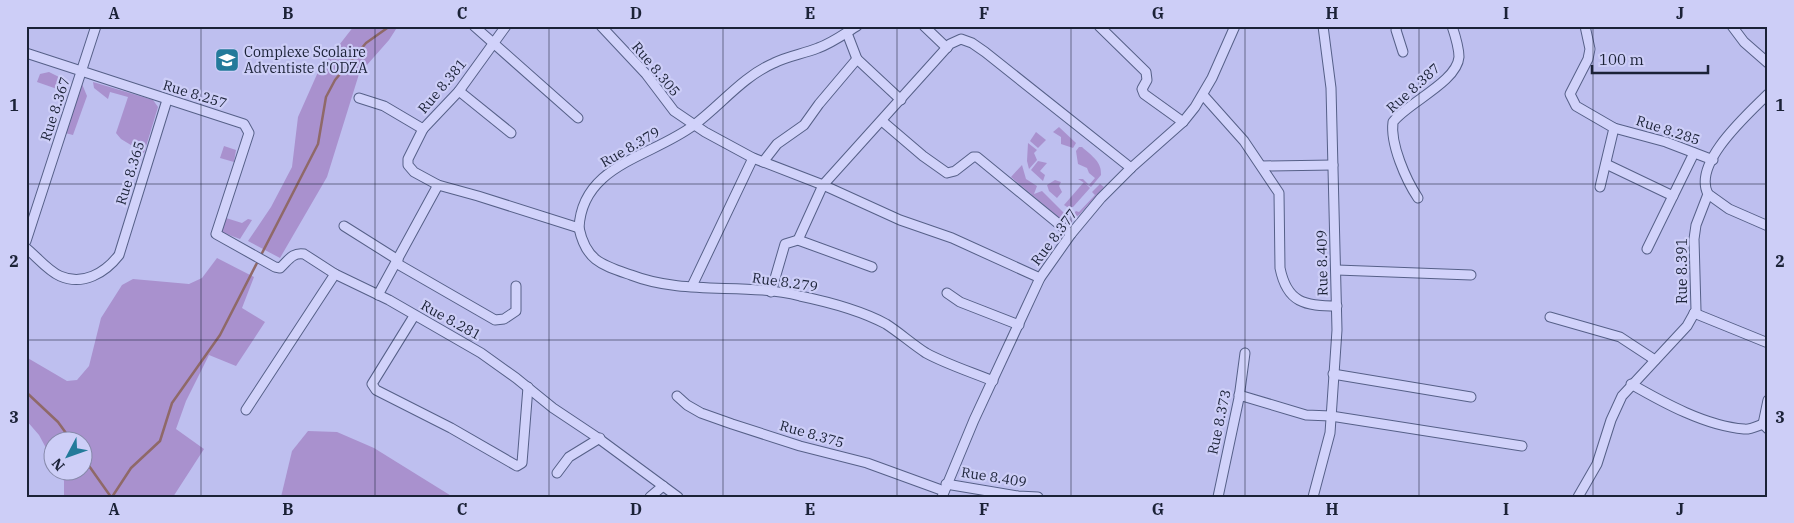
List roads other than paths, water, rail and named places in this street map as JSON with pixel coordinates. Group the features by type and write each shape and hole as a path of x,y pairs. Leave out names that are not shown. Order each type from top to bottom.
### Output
{"street":[{"name":"Rue 8.367","path":"26,241 96,26"},
{"path":"474,26 578,118"},
{"name":"Rue 8.381","path":"359,98 384,106 423,129 459,91 506,26"},
{"name":"Rue 8.305","path":"601,26 646,74 670,107 694,125 753,158 823,185 900,220 952,238 1040,278"},
{"name":"Rue 8.379","path":"579,228 583,204 598,182 623,163 694,125 736,87 767,67 819,48 857,26"},
{"path":"924,26 947,48"},
{"path":"1100,26 1146,72 1147,80 1142,89 1144,94 1183,122"},
{"name":"Rue 8.377","path":"944,490 1040,278 1071,234 1130,168 1183,122 1203,95 1235,26"},
{"name":"Rue 8.409","path":"1313,497 1329,441 1337,306 1331,88 1323,26"},
{"path":"1397,26 1396,30 1403,52"},
{"name":"Rue 8.387","path":"1418,198 1409,184 1401,163 1392,128 1393,122 1437,86 1456,66 1459,57 1452,26"},
{"name":"Rue 8.285","path":"1585,26 1590,49 1588,59 1571,89 1572,100 1594,118 1614,128 1642,134 1713,160"},
{"path":"1732,26 1744,42 1768,63"},
{"path":"847,33 856,59 901,100"},
{"path":"798,240 823,185 947,48 955,41 961,39 972,43 1130,168"},
{"name":"Rue 8.257","path":"26,53 233,120 248,127 249,133 216,234"},
{"path":"763,162 777,144 804,126 819,104 856,59"},
{"path":"459,91 511,133"},
{"name":"Rue 8.391","path":"1578,497 1597,464 1615,409 1631,384 1687,326 1694,313 1697,297 1693,265 1694,239 1696,225 1708,194 1704,187 1705,178 1726,136 1768,94"},
{"path":"1203,95 1224,117 1262,166 1279,193 1280,268 1282,280 1299,302 1309,305 1337,306"},
{"name":"Rue 8.365","path":"26,248 59,276 73,279 90,278 102,273 118,255 167,100"},
{"path":"882,121 946,173 955,171 973,157 977,157 1071,234"},
{"path":"1600,187 1614,128"},
{"path":"423,129 408,159 408,165 414,172 438,185 579,228"},
{"path":"1647,249 1694,153"},
{"path":"692,286 753,158"},
{"path":"1606,164 1673,196"},
{"path":"1262,166 1333,165"},
{"path":"378,295 438,185"},
{"path":"1708,194 1729,209 1768,226"},
{"path":"344,226 397,262 495,320 504,319 516,312 516,286"},
{"name":"Rue 8.279","path":"579,228 585,250 596,260 651,282 797,295 873,318 896,331 927,353 993,381"},
{"name":"Rue 8.281","path":"216,234 275,267 280,268 292,256 298,253 304,254 335,274 378,295 481,353 528,387 553,408 600,438 678,497"},
{"path":"771,292 785,244 788,242 798,240 872,267"},
{"path":"1337,270 1471,275"},
{"path":"246,410 335,274"},
{"path":"947,293 960,302 1019,325"},
{"path":"1694,313 1768,343"},
{"path":"414,316 372,384 376,390 451,428 517,466 522,463 528,387"},
{"path":"1550,318 1620,337 1655,360"},
{"name":"Rue 8.373","path":"1218,497 1239,395 1245,353"},
{"path":"1333,374 1471,397"},
{"path":"1631,384 1674,407 1702,419 1746,430 1765,427 1768,400"},
{"path":"1239,395 1306,415 1331,416 1522,446"},
{"name":"Rue 8.375","path":"677,396 687,405 701,413 732,424 800,446 867,462 944,490"},
{"path":"557,473 569,457 600,438"},
{"path":"650,497 663,486"},
{"name":"Rue 8.409","path":"944,490 1038,497"}],"waterway":[{"path":"112,497 131,468 160,441 172,403 220,335 318,144 326,97 335,80 366,43 390,26"},
{"path":"26,392 58,422 64,430"},
{"path":"92,470 111,497"}],"place":[{"name":"Complexe Scolaire Adventiste d'ODZA","path":"227,60"}]}
